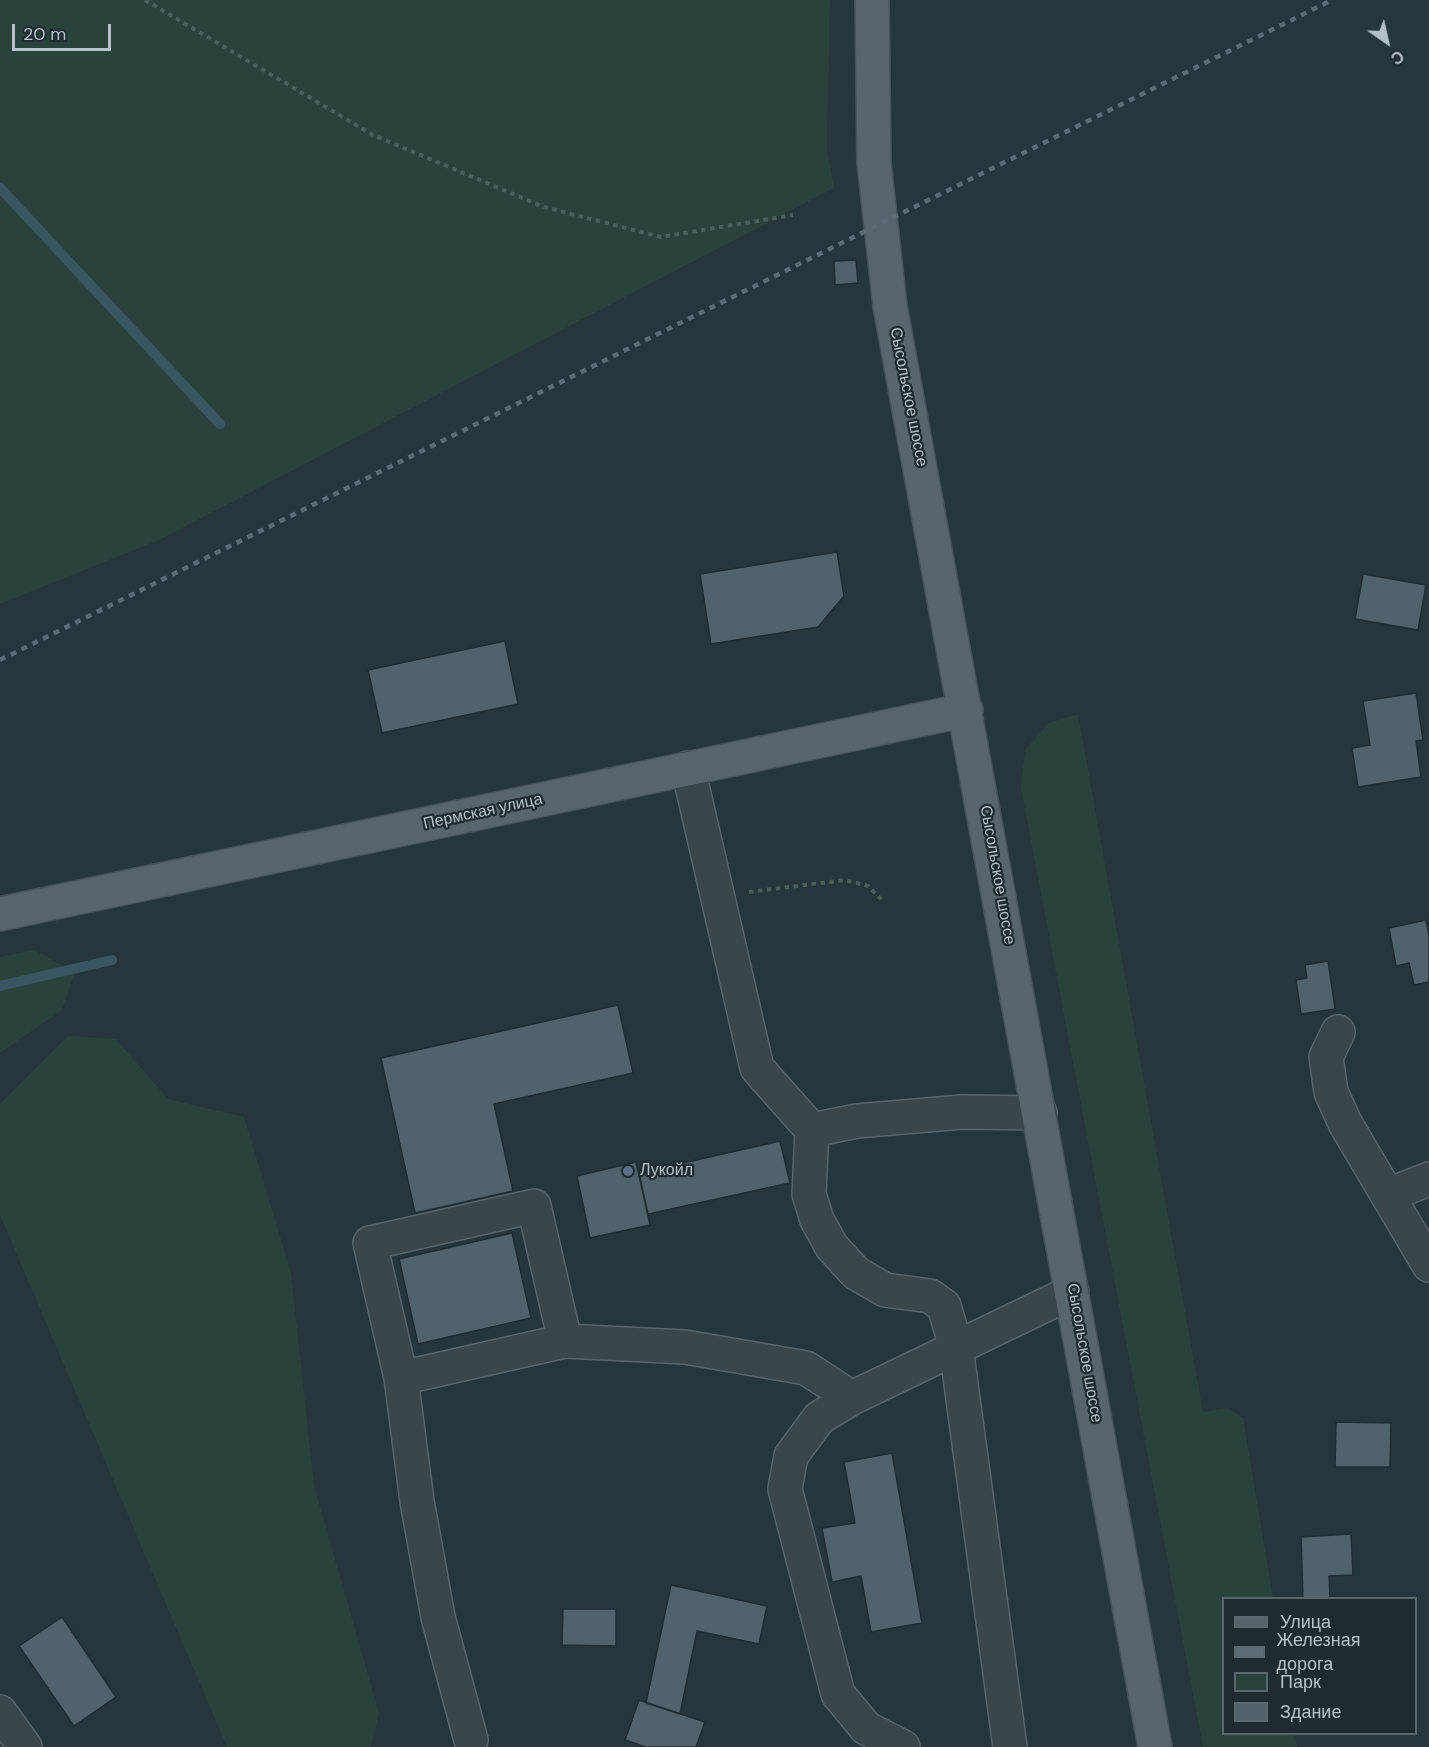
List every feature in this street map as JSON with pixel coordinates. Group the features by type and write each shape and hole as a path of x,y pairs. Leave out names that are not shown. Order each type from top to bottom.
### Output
{"main road":[{"name":"Сысольское шоссе","path":"872,0 874,164 890,306 1155,1747"},
{"name":"Пермская улица","path":"0,914 966,710"}],"street":[{"path":"688,768 757,1068 812,1130 809,1194 817,1220 832,1247 855,1273 885,1290 930,1296 944,1306 956,1347 1010,1747"},
{"path":"1338,1032 1326,1057 1331,1092 1345,1123 1429,1265"},
{"path":"812,1130 857,1121 962,1112 1040,1113"},
{"path":"1388,1195 1429,1179"},
{"path":"471,1740 438,1617 417,1501 401,1378 370,1243 534,1206 565,1341"},
{"path":"903,1747 866,1728 838,1694 785,1489 791,1456 819,1418 852,1398 1072,1292"},
{"path":"401,1378 565,1341 685,1347 806,1368 852,1398"},
{"path":"0,1712 25,1747"}],"path":[{"path":"145,0 373,135 544,207 661,237 793,215"},
{"path":"717,896 845,880 868,886 882,900"}],"green space":[{"path":"0,0 830,0 827,149 834,188 159,540 0,604"},
{"path":"1078,714 1203,1412 1227,1408 1243,1418 1273,1597 1222,1597 1222,1735 1295,1735 1297,1747 1203,1747 1021,788 1025,750 1049,723"},
{"path":"34,950 75,972 62,1010 0,1053 0,957"},
{"path":"68,1036 116,1039 168,1099 244,1117 291,1273 314,1486 379,1713 371,1747 227,1747 0,1215 0,1104"}],"building":[{"path":"856,260 858,283 835,285 834,261"},
{"path":"837,552 844,596 818,627 711,644 700,574"},
{"path":"1363,574 1426,585 1418,630 1355,619"},
{"path":"505,641 518,704 382,733 368,670"},
{"path":"1416,693 1423,740 1416,741 1421,777 1358,787 1352,748 1370,745 1363,701"},
{"path":"1426,920 1429,936 1429,982 1414,985 1409,963 1396,966 1389,928"},
{"path":"1328,961 1335,1009 1301,1014 1296,980 1307,978 1305,965"},
{"path":"618,1005 633,1073 494,1104 513,1191 415,1213 381,1058"},
{"path":"780,1141 790,1183 648,1214 639,1173"},
{"path":"636,1162 650,1225 590,1238 577,1176"},
{"path":"512,1233 531,1318 418,1344 399,1259"},
{"path":"1336,1422 1391,1423 1390,1467 1335,1467"},
{"path":"892,1453 922,1623 871,1632 861,1576 832,1582 822,1528 855,1523 844,1462"},
{"path":"1351,1534 1353,1575 1329,1576 1330,1597 1303,1597 1301,1537"},
{"path":"671,1585 767,1606 759,1644 697,1631 680,1714 646,1703"},
{"path":"563,1609 616,1609 616,1646 562,1645"},
{"path":"62,1617 116,1697 74,1726 19,1646"},
{"path":"639,1700 705,1722 696,1747 646,1747 625,1740"}],"waterway":[{"path":"0,188 220,424"},
{"path":"0,986 112,960"}],"railway":[{"path":"0,660 1332,0"}],"place":[{"name":"Лукойл","path":"628,1171"}]}
